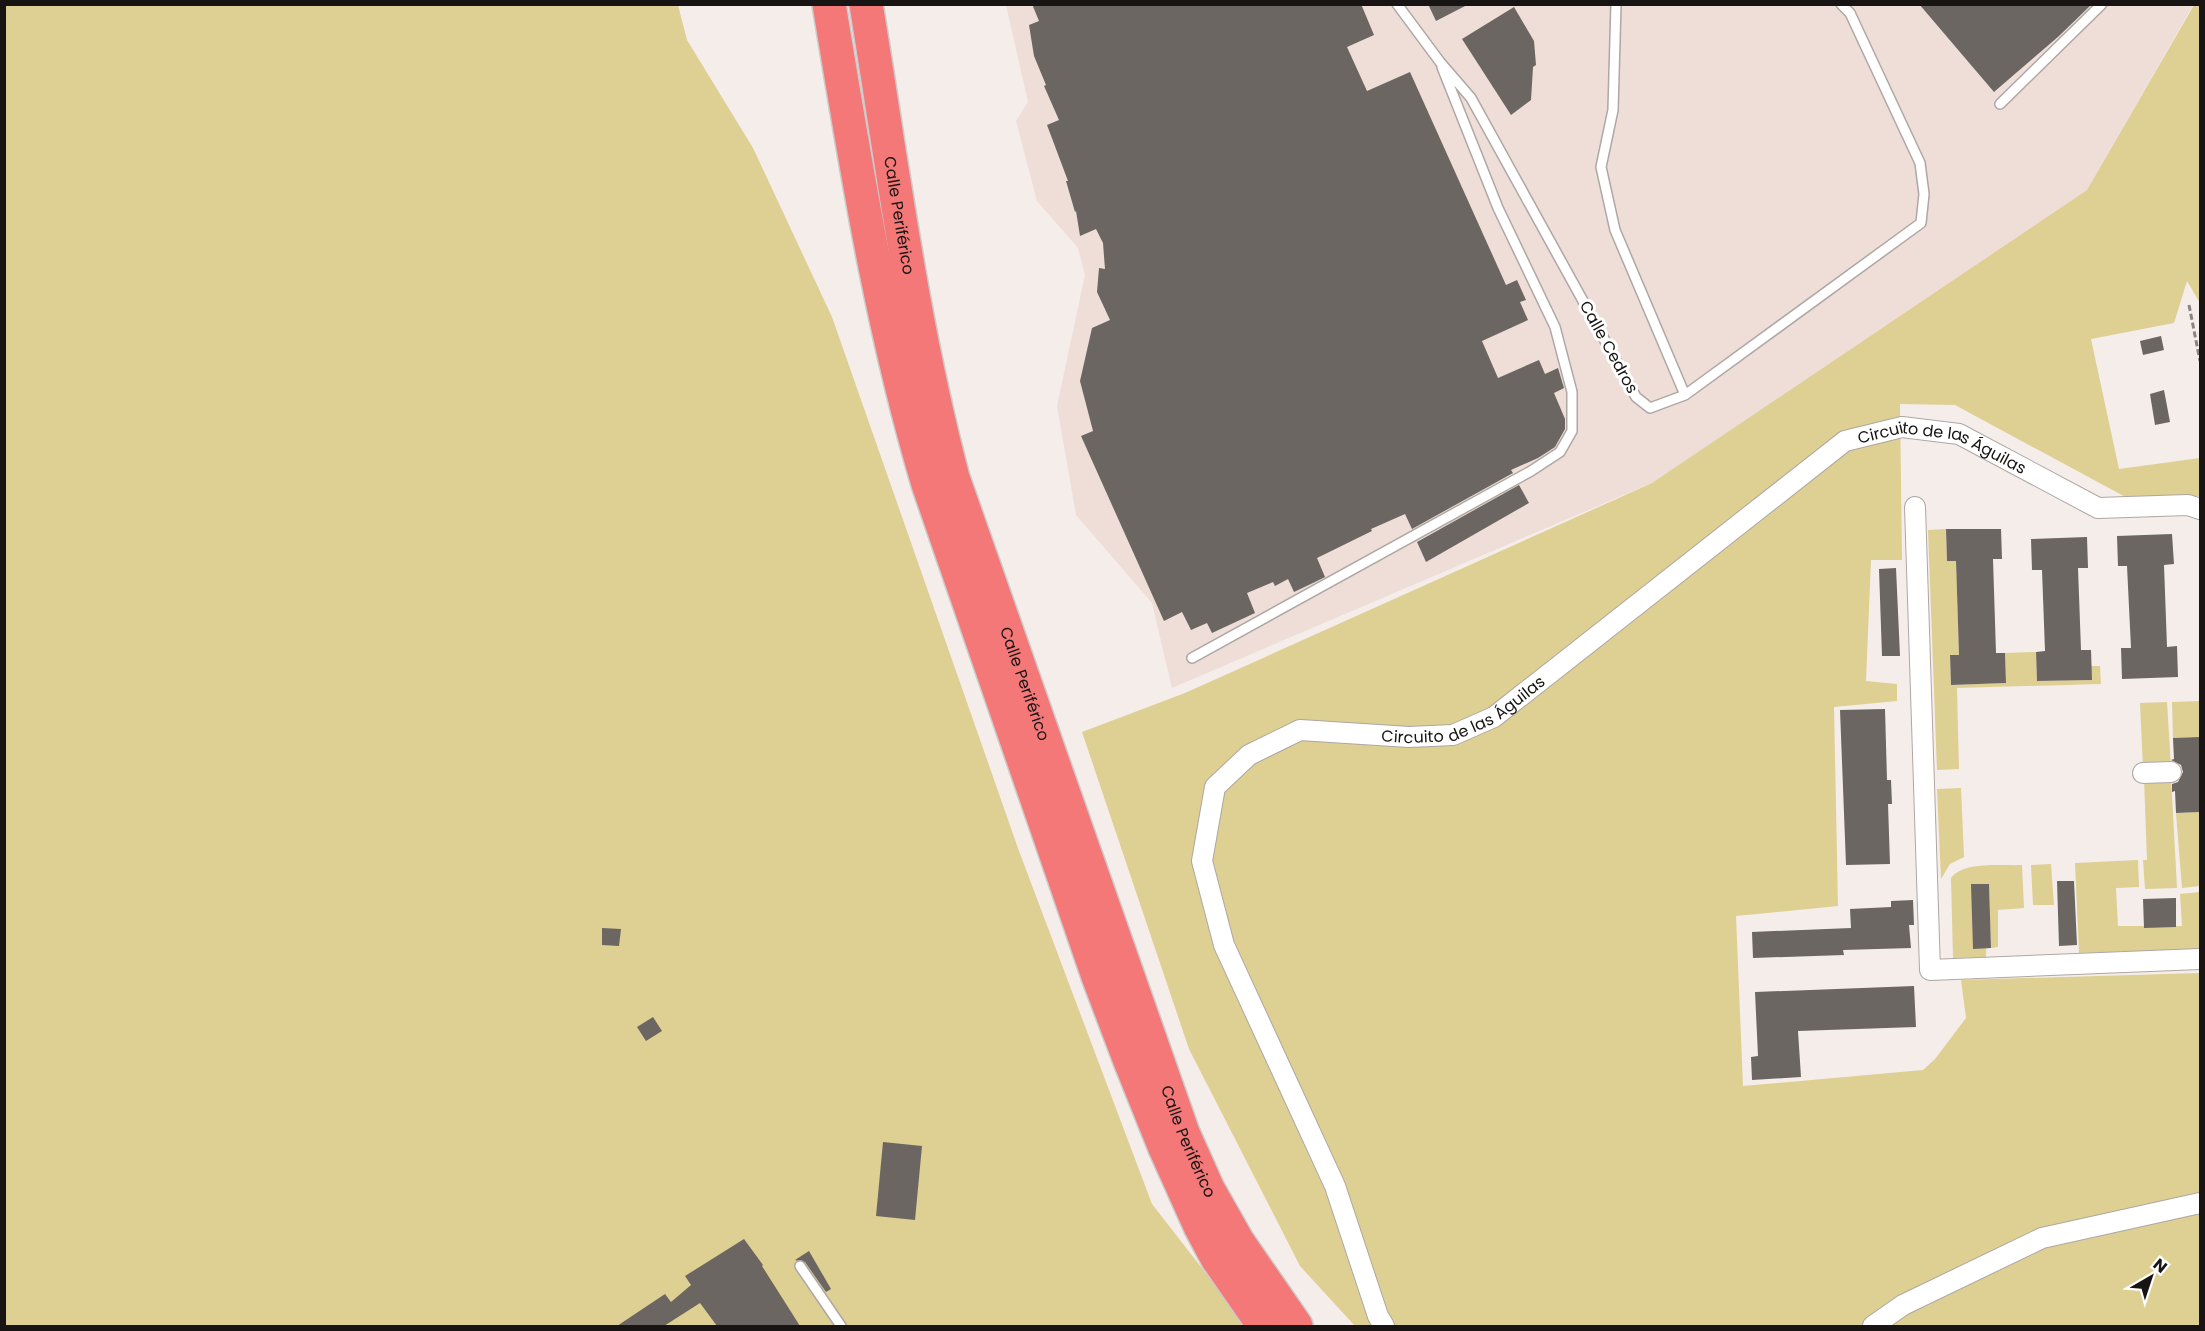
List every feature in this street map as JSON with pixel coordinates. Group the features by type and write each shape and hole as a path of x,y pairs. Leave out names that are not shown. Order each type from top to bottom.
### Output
{"highway":[{"name":"Calle Periférico","path":"829,4 865,222 880,297 907,416 928,484 1099,979 1130,1061 1200,1226 1217,1258 1264,1326"},
{"name":"Calle Periférico","path":"866,4 922,344 935,410 953,478 1184,1133 1208,1189 1238,1242 1296,1326"}],"street":[{"name":"Circuito de las Águilas","path":"1384,1326 1378,1316 1335,1186 1224,945 1202,861 1215,787 1249,755 1300,730 1409,737 1453,735 1494,717 1845,441 1902,428 1959,434 2098,508 2188,505 2200,509"},
{"path":"1915,507 1930,970 2200,959"},
{"path":"2143,773 2171,772"},
{"path":"1872,1326 1903,1305 2042,1238 2200,1203"}],"lane":[{"name":"Calle Cedros","path":"1397,4 1440,62 1471,98 1636,397 1650,408 1685,395 1921,223 1924,194 1920,163 1850,13 1841,4"},
{"path":"2000,104 2102,4"},
{"path":"1617,5 1613,110 1600,167 1615,230 1685,395"},
{"path":"1192,658 1532,471 1560,452 1572,431 1572,392 1555,327 1498,208 1440,62"},
{"path":"800,1266 841,1326"}],"path":[{"path":"2189,305 2200,361"}],"shaded area":[{"path":"5,5 678,5 687,40 753,148 832,317 1019,851 1152,1204 1247,1326 5,1326"},
{"path":"1006,5 2193,5 2087,190 1654,482 1172,688 1152,603 1076,515 1057,406 1085,275 1078,248 1037,201 1016,121 1028,102"},
{"path":"2194,5 2200,5 2200,303 2187,281 2174,323 2091,339 2119,469 2200,458 2200,496 2131,500 1955,405 1900,404 1902,560 1871,560 1866,681 1897,684 1897,701 1834,707 1838,906 1736,916 1743,1086 1923,1070 1935,1059 1966,1018 1961,980 2200,973 2200,1326 1355,1326 1300,1266 1189,1049 1082,732 1185,693 1652,483 2087,190"},
{"path":"1946,529 1947,561 1956,561 1959,655 1950,655 1951,685 2006,683 2005,653 2036,652 2037,681 2091,680 2091,666 2100,666 2101,684 1957,688 1959,769 1937,770 1928,530"},
{"path":"2200,701 2200,770 2199,737 2173,738 2172,702"},
{"path":"2167,702 2171,767 2143,768 2140,703"},
{"path":"2171,777 2177,888 2145,889 2143,860 2147,860 2144,779"},
{"path":"1961,788 1964,857 1950,864 1941,879 1937,789"},
{"path":"2200,812 2200,886 2182,888 2176,813"},
{"path":"2138,860 2139,887 2116,888 2118,926 2182,926 2180,894 2200,892 2200,949 2079,953 2075,863"},
{"path":"2051,864 2054,905 2033,905 2031,865"},
{"path":"2022,865 2024,908 1998,910 1998,947 1991,948 1989,884 1986,957 1953,958 1951,878 1965,869 1974,867"}],"building":[{"path":"1032,4 1361,4 1374,35 1347,47 1367,91 1410,72 1506,285 1517,280 1526,300 1520,302 1528,320 1482,341 1498,378 1539,360 1545,374 1558,368 1564,388 1554,393 1565,419 1565,429 1555,447 1538,458 1511,470 1513,473 1412,529 1405,514 1317,558 1325,577 1294,592 1288,579 1275,586 1273,582 1247,593 1255,613 1212,633 1207,623 1191,630 1182,612 1164,621 1081,436 1093,431 1080,381 1092,328 1110,320 1097,292 1099,268 1105,269 1103,243 1096,229 1080,236 1076,211 1066,181 1068,181 1047,125 1059,120 1034,56 1029,25 1039,21"},
{"path":"1428,4 1469,4 1436,21"},
{"path":"1919,4 2092,4 1994,92"},
{"path":"1514,7 1534,41 1536,65 1533,67 1531,100 1511,115 1462,39"},
{"path":"2161,336 2164,350 2143,355 2140,341"},
{"path":"2164,390 2170,422 2155,425 2150,394"},
{"path":"1519,485 1529,503 1426,562 1417,542"},
{"path":"1946,529 2001,529 2002,559 1993,559 1996,653 2005,653 2006,683 1951,685 1950,655 1959,655 1956,561 1947,561"},
{"path":"2172,534 2174,564 2164,565 2167,647 2177,646 2178,677 2122,679 2121,648 2131,648 2127,566 2118,566 2117,536"},
{"path":"2087,537 2088,568 2078,568 2081,650 2091,650 2092,680 2037,681 2036,652 2045,651 2042,570 2032,570 2031,539"},
{"path":"1896,568 1900,656 1882,656 1879,569"},
{"path":"1885,709 1887,780 1891,780 1892,804 1888,804 1890,864 1846,865 1840,710"},
{"path":"2199,737 2200,812 2176,813 2175,791 2172,792 2172,784 2178,782 2183,772 2181,765 2171,760 2174,759 2173,738"},
{"path":"2057,881 2074,881 2077,945 2059,946"},
{"path":"1971,884 1989,884 1991,948 1973,949"},
{"path":"2176,898 2176,927 2144,928 2143,899"},
{"path":"1913,900 1914,925 1909,925 1911,948 1843,950 1844,955 1753,958 1752,932 1851,928 1850,909 1891,907 1891,901"},
{"path":"602,928 621,929 619,946 602,945"},
{"path":"1914,986 1916,1027 1798,1031 1801,1077 1752,1080 1751,1057 1758,1056 1755,992"},
{"path":"653,1017 662,1031 646,1041 637,1027"},
{"path":"883,1142 922,1146 915,1220 876,1216"},
{"path":"744,1239 763,1265 800,1326 717,1326 700,1303 664,1326 617,1326 665,1294 671,1302 691,1285 685,1276"},
{"path":"809,1251 831,1289 826,1292 805,1262 795,1260"}]}
